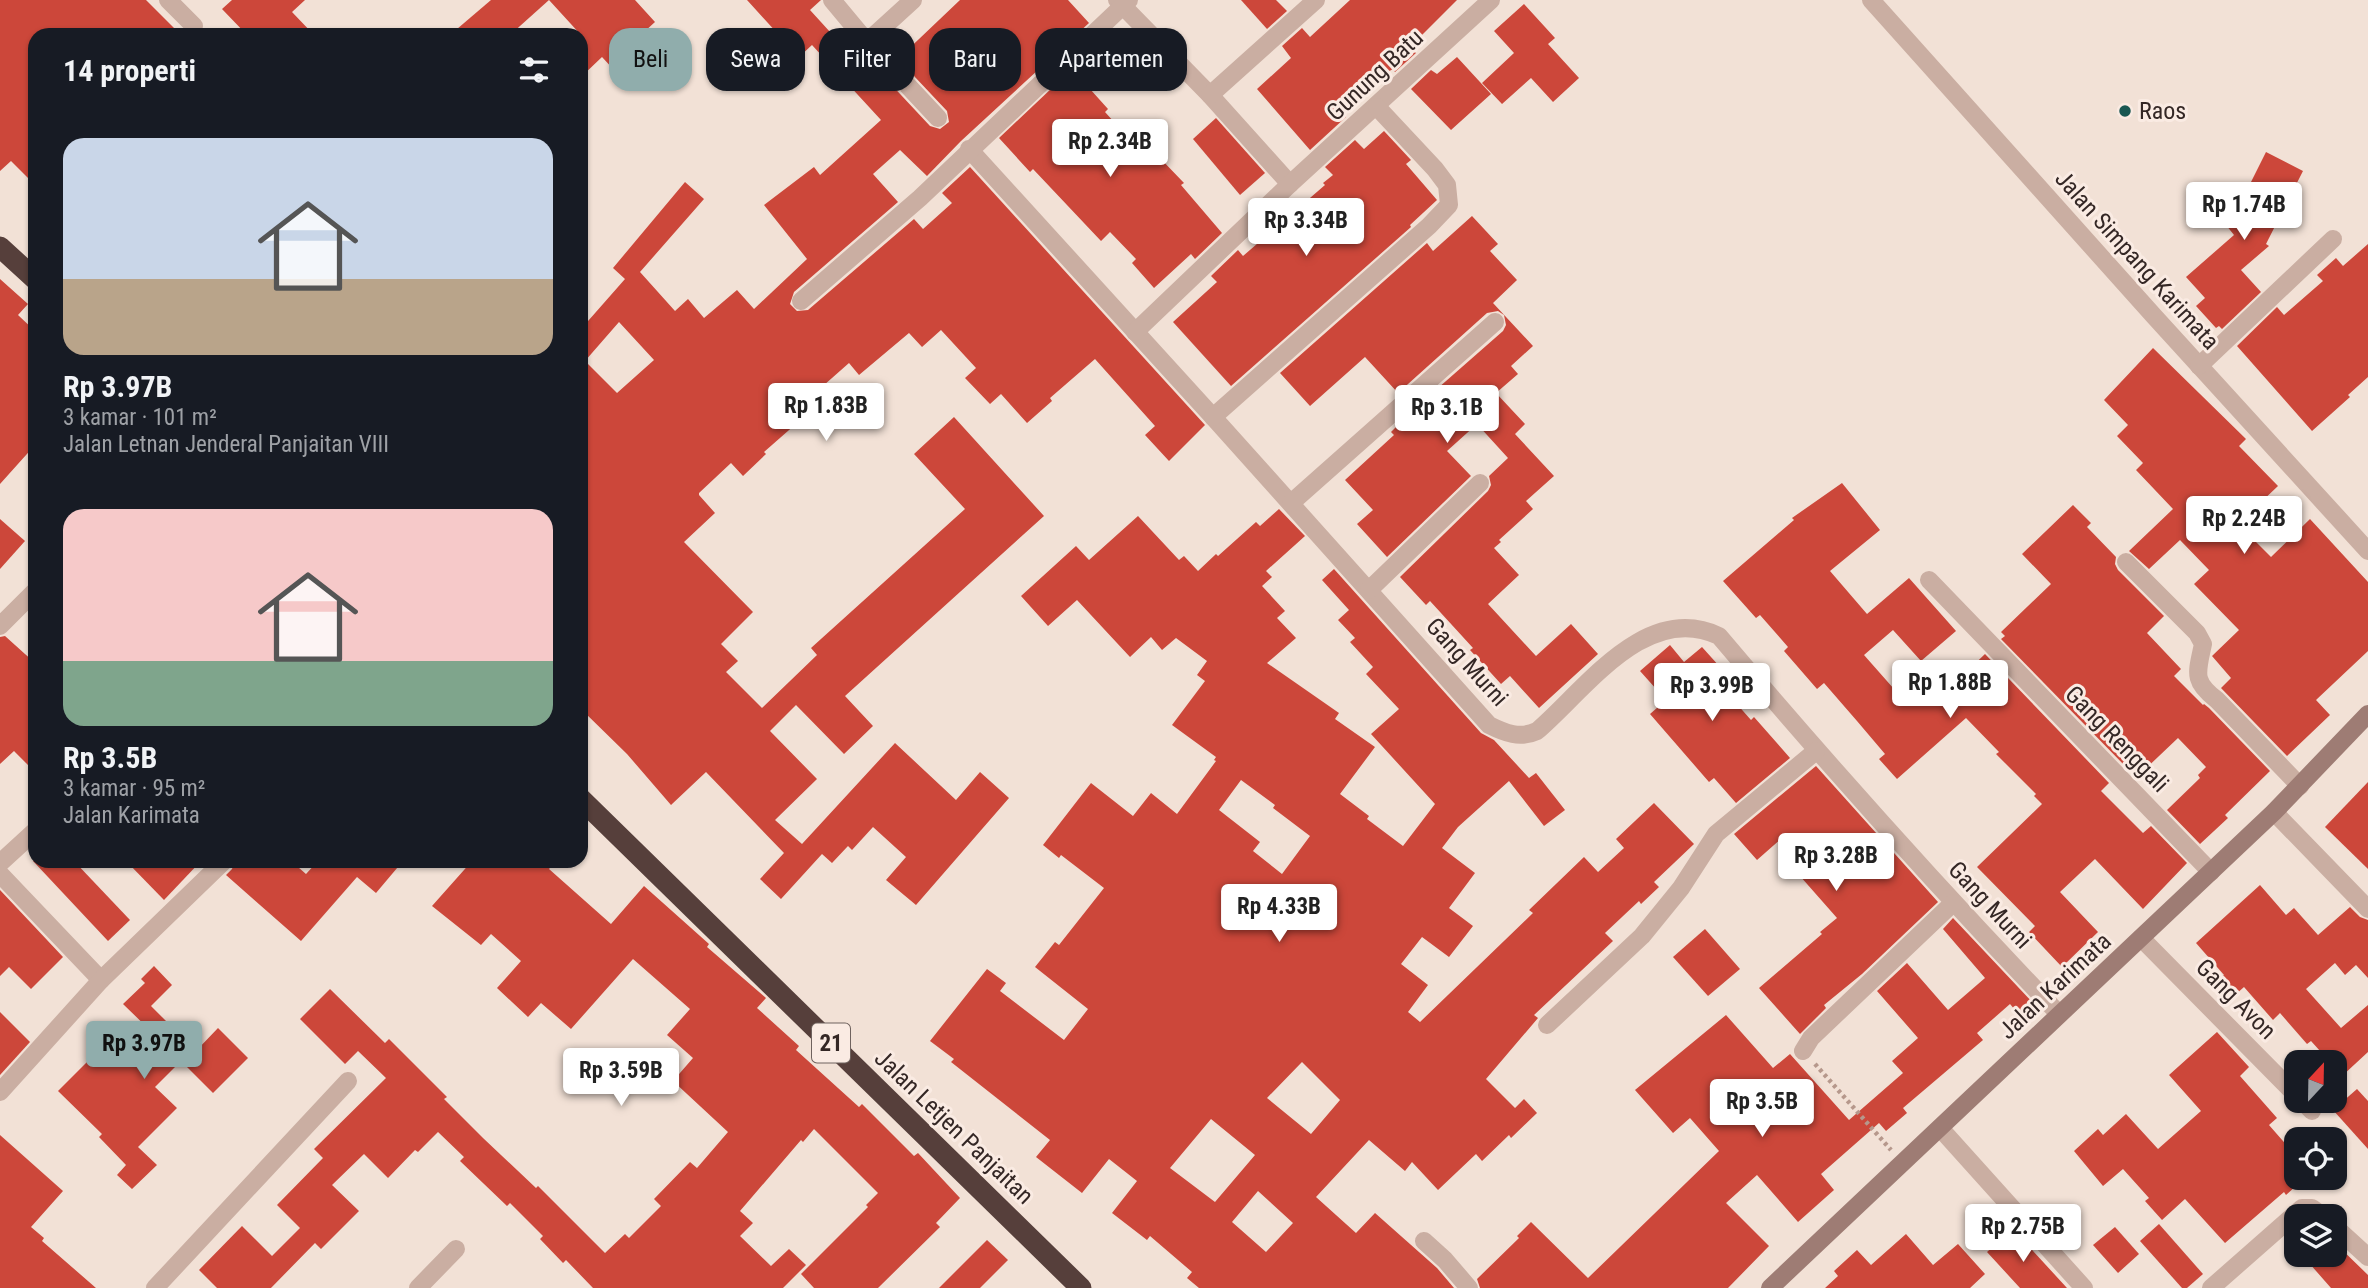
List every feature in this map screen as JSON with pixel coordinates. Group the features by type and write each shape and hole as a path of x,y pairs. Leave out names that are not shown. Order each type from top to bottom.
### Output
{"highway":[{"path":"0,247 28,273"},
{"name":"Jalan Letjen Panjaitan","path":"588,806 1081,1288"}],"main road":[{"name":"Jalan Karimata","path":"1769,1288 2274,812 2368,713"}],"street":[{"path":"168,0 194,26"},
{"path":"832,0 855,28"},
{"path":"882,28 913,0"},
{"path":"1210,95 1316,0"},
{"name":"Gunung Batu","path":"1135,332 1290,184 1491,0"},
{"name":"Jalan Simpang Karimata","path":"1871,0 2368,551"},
{"path":"801,301 920,198 1123,2 1290,184"},
{"path":"912,91 937,118"},
{"path":"1213,417 1429,226 1449,205 1447,185 1436,169 1377,107"},
{"name":"Gang Murni","path":"969,149 1489,725 1500,731 1526,736 1537,732 1619,654 1650,636 1681,629 1696,629 1719,636 1816,751 1953,903 2059,1014"},
{"path":"2199,366 2333,239"},
{"path":"1291,503 1495,322"},
{"path":"1369,590 1480,483"},
{"path":"2126,562 2197,633 2203,644 2197,675 2203,689 2217,700 2300,786"},
{"name":"Gang Renggali","path":"1929,580 2211,872"},
{"path":"0,626 28,598"},
{"path":"1547,1025 1642,936 1681,888 1716,834 1816,751"},
{"path":"2274,812 2368,909"},
{"path":"0,863 28,837"},
{"path":"0,1092 101,980 217,868"},
{"path":"0,874 101,980"},
{"path":"1803,1051 1811,1038 1953,903"},
{"name":"Gang Avon","path":"2141,939 2284,1083"},
{"path":"155,1288 348,1081"},
{"path":"1940,1128 2084,1288"},
{"path":"2211,1288 2284,1224"},
{"path":"2347,1237 2368,1256"},
{"path":"1424,1241 1469,1288"},
{"path":"418,1288 456,1249"}],"path":[{"path":"1803,1051 1902,1163"}],"building":[{"path":"0,0 146,0 174,28 28,28 28,178 11,161 0,171"},
{"path":"232,0 305,0 292,12 307,28 240,28 222,9"},
{"path":"491,0 549,0 518,28 458,28"},
{"path":"549,0 635,0 655,22 648,28 609,28 609,65 602,57 588,70 588,28 575,28"},
{"path":"747,0 821,0 810,10 826,28 819,28 819,53 812,45 805,51 805,28 773,28"},
{"path":"960,0 1068,0 1089,23 1084,28 1035,28 1035,73 1021,86 1021,28 931,28"},
{"path":"1241,0 1276,0 1287,11 1267,29"},
{"path":"1350,0 1457,0 1410,47 1416,53 1395,72 1393,69 1384,74 1343,113 1346,117 1310,150 1257,89 1291,58 1282,46 1302,28 1310,37"},
{"path":"1524,4 1555,38 1548,44 1579,78 1553,102 1531,78 1502,104 1482,83 1514,53 1494,31"},
{"path":"929,30 929,91 1015,91 927,176 900,150 873,174 898,202 794,292 790,304 797,311 808,310 914,219 923,229 952,203 942,193 970,167 1205,425 1169,461 1145,435 1155,426 1095,359 1050,398 1052,401 1027,423 1001,394 990,404 965,378 976,368 941,330 922,347 909,333 859,375 849,363 798,408 805,416 764,452 766,454 743,476 731,463 699,493 715,513 684,542 753,612 721,644 738,661 726,672 762,708 817,655 811,648 965,509 914,454 954,417 1044,516 845,696 873,726 844,754 796,705 770,731 817,779 775,820 802,844 895,743 956,800 980,772 1009,798 916,905 886,880 906,857 873,827 852,850 848,846 832,863 822,854 781,899 760,879 784,853 706,772 671,805 627,754 588,716 588,364 617,393 654,360 619,322 588,358 588,321 625,279 613,268 685,182 704,199 640,272 675,311 688,299 704,318 737,290 754,309 807,259 764,205 814,167 820,175 881,120 854,91 897,91 930,126 940,129 949,122 947,111 915,77 915,43"},
{"path":"1457,57 1491,94 1451,130 1411,89 1431,70 1437,74"},
{"path":"1049,91 1092,91 1108,109 1105,112 1152,164 1159,157 1184,183 1181,185 1222,233 1195,259 1191,254 1154,288 1132,263 1136,259 1110,232 1101,241 1033,169 1030,172 999,138"},
{"path":"1216,118 1265,173 1240,195 1193,139"},
{"path":"1384,131 1411,160 1406,164 1437,200 1410,225 1411,227 1231,386 1173,322 1217,282 1211,276 1238,250 1243,256 1325,185 1323,183 1333,175 1325,167 1355,140 1364,149"},
{"path":"2266,152 2303,171 2266,244 2269,246 2241,270 2261,292 2222,329 2219,326 2216,328 2196,306 2205,298 2186,277 2234,235 2222,220 2240,204"},
{"path":"1472,216 1498,244 1490,251 1517,280 1493,303 1533,346 1511,366 1518,374 1496,393 1525,424 1515,434 1554,476 1526,501 1533,509 1499,540 1501,542 1494,548 1519,575 1488,604 1536,656 1571,624 1598,654 1539,708 1510,676 1501,684 1470,650 1473,648 1430,601 1426,605 1400,577 1488,491 1491,485 1489,476 1508,458 1477,424 1447,451 1471,476 1387,557 1357,524 1373,510 1345,480 1394,435 1391,432 1413,410 1503,331 1506,325 1504,315 1498,311 1487,313 1398,393 1365,357 1310,406 1280,373 1427,243 1433,251"},
{"path":"2368,244 2368,377 2312,431 2237,346 2277,307 2284,315 2323,281 2317,275 2336,258 2343,266"},
{"path":"0,279 28,304 18,315 28,324 28,453 0,484"},
{"path":"2153,348 2246,439 2239,446 2278,486 2238,524 2271,557 2310,519 2368,582 2368,651 2316,700 2330,715 2287,756 2221,688 2231,678 2212,656 2239,630 2194,584 2209,570 2180,540 2149,569 2129,551 2173,509 2136,470 2143,463 2117,436 2128,425 2104,400"},
{"path":"1842,483 1880,530 1830,571 1867,614 1909,578 1956,631 1921,661 1893,630 1864,655 1894,689 1911,674 1935,702 1985,654 2109,783 2101,791 2143,833 2151,826 2187,863 2143,909 2095,859 2060,892 2098,932 2062,967 2029,932 2035,926 1977,867 2042,804 2034,796 2036,794 1996,754 1999,752 1966,718 1897,779 1879,759 1885,754 1824,683 1817,689 1784,651 1788,647 1760,615 1756,618 1723,581 1794,520 1792,518"},
{"path":"2073,505 2091,523 2087,527 2116,557 2118,570 2164,616 2147,633 2181,669 2174,676 2270,771 2225,815 2228,818 2200,844 2167,810 2200,778 2198,775 2206,767 2178,738 2139,775 2129,764 2126,767 2001,639 2005,636 2001,632 2051,584 2022,554"},
{"path":"1279,509 1305,536 1266,571 1272,577 1262,586 1285,611 1277,618 1296,638 1267,663 1339,713 1335,719 1375,747 1340,794 1403,846 1435,804 1371,734 1399,709 1366,674 1373,667 1350,642 1355,638 1338,620 1349,610 1322,580 1334,569 1481,733 1494,740 1529,778 1536,773 1565,810 1544,826 1509,781 1458,827 1442,848 1475,873 1449,908 1473,926 1449,957 1422,937 1401,964 1428,985 1408,1012 1420,1022 1533,913 1529,910 1584,857 1598,872 1624,848 1616,839 1654,803 1694,844 1654,882 1659,887 1641,904 1639,901 1605,933 1613,941 1534,1015 1538,1018 1486,1079 1515,1108 1524,1099 1537,1113 1511,1138 1509,1135 1482,1161 1476,1154 1438,1190 1412,1162 1405,1171 1369,1140 1316,1197 1356,1233 1375,1213 1437,1268 1454,1288 1199,1288 1187,1278 1192,1272 1150,1236 1147,1240 1112,1213 1137,1181 1109,1159 1082,1193 1036,1157 1050,1140 951,1062 954,1059 930,1041 987,969 1006,983 1000,991 1064,1040 1088,1009 1035,967 1055,942 1059,945 1104,888 1061,855 1059,858 1043,845 1091,783 1133,816 1151,793 1177,814 1216,761 1216,757 1172,725 1205,681 1197,675 1207,661 1176,638 1162,650 1151,637 1130,657 1077,600 1048,626 1021,596 1076,546 1089,560 1138,516 1179,560 1184,556 1198,571 1256,522 1260,526","holes":["1241,780 1310,836 1282,874 1253,851 1260,842 1219,810","1302,1062 1340,1100 1311,1134 1267,1098","1211,1119 1255,1155 1215,1202 1170,1168","1258,1191 1293,1223 1266,1252 1232,1222"]},
{"path":"0,519 25,541 0,569"},
{"path":"5,636 28,657 28,765 14,751 0,764 0,637"},
{"path":"1670,645 1684,662 1702,647 1729,677 1720,685 1751,720 1754,717 1790,758 1736,803 1714,778 1709,782 1650,714 1666,700 1640,671"},
{"path":"1816,766 1938,902 1862,974 1824,1005 1826,1008 1800,1034 1759,988 1837,918 1800,876 1809,869 1782,838 1757,860 1734,834"},
{"path":"2368,782 2368,869 2325,827"},
{"path":"40,868 81,868 130,920 108,941"},
{"path":"133,868 194,868 164,900"},
{"path":"299,868 306,874 312,868 397,868 376,893 357,877 301,941 226,875 232,869"},
{"path":"466,868 550,868 611,924 644,886 709,944 707,947 766,998 757,1008 799,1046 796,1050 859,1107 862,1104 914,1156 918,1153 960,1198 936,1223 940,1227 878,1288 814,1288 801,1274 868,1207 866,1205 878,1193 814,1129 803,1142 801,1140 740,1211 753,1223 740,1236 771,1266 789,1249 806,1265 783,1288 593,1288 566,1260 563,1263 540,1239 543,1236 510,1203 507,1206 460,1161 464,1157 438,1132 418,1152 415,1150 388,1178 364,1154 332,1185 359,1211 321,1249 315,1243 271,1288 217,1288 199,1270 242,1226 272,1256 300,1228 277,1205 323,1158 314,1149 386,1078 358,1051 345,1064 300,1019 330,989 385,1043 389,1039 447,1097 444,1099 483,1138 536,1188 538,1186 605,1253 625,1234 629,1238 661,1206 654,1199 690,1162 697,1168 728,1132 673,1081 693,1058 667,1035 690,1009 633,959 571,1029 541,1003 528,1017 497,988 521,961 491,934 481,945 432,906"},
{"path":"2260,885 2286,915 2294,908 2318,935 2350,907 2360,917 2368,920 2368,978 2356,965 2345,975 2335,963 2306,989 2341,1028 2368,1005 2368,1052 2347,1071 2347,1050 2319,1050 2311,1041 2307,1044 2280,1013 2273,1020 2244,987 2235,995 2221,978 2224,975 2196,943"},
{"path":"0,890 63,957 31,989 9,967 0,976"},
{"path":"1953,918 2034,1004 2020,1016 2010,1004 1977,1033 1983,1040 1903,1108 1907,1113 1886,1131 1879,1123 1821,1174 1834,1190 1798,1222 1757,1175 1726,1203 1769,1246 1728,1288 1480,1288 1477,1279 1519,1238 1517,1236 1531,1222 1588,1278 1719,1151 1690,1118 1673,1133 1635,1090 1726,1015 1773,1068 1790,1054 1849,1120 1903,1073 1892,1061 1918,1038 1877,991 1907,963 1948,1010 1985,978 1943,929"},
{"path":"1705,929 1740,969 1708,996 1673,957"},
{"path":"154,966 172,985 151,1006 196,1051 218,1028 248,1058 213,1093 181,1061 155,1087 177,1108 138,1147 157,1165 132,1189 117,1175 126,1165 99,1137 102,1134 58,1091 105,1044 129,1067 158,1038 123,1004 145,983 141,979"},
{"path":"0,1012 30,1042 0,1075"},
{"path":"2217,1032 2249,1067 2240,1076 2277,1118 2269,1125 2284,1142 2284,1190 2292,1190 2286,1195 2284,1192 2225,1243 2185,1199 2162,1220 2145,1201 2149,1198 2123,1169 2103,1186 2074,1151 2098,1129 2103,1135 2126,1114 2158,1149 2201,1111 2169,1075"},
{"path":"2357,1089 2368,1101 2368,1149 2336,1113 2347,1113 2347,1098"},
{"path":"0,1135 63,1191 31,1227 44,1238 42,1241 96,1288 0,1288"},
{"path":"2159,1224 2203,1274 2187,1288 2182,1288 2140,1241"},
{"path":"2115,1227 2139,1254 2118,1273 2093,1245"},
{"path":"2014,1228 2067,1288 2020,1288 1987,1252"},
{"path":"1906,1234 1933,1265 1958,1244 1985,1274 1970,1288 1825,1288 1838,1276 1834,1271 1857,1250 1871,1265"},
{"path":"987,1240 1008,1260 980,1288 939,1288"},
{"path":"2347,1255 2368,1275 2368,1288 2331,1288 2313,1267 2347,1267"}],"place":[{"name":"Raos","path":"2125,111"}]}
